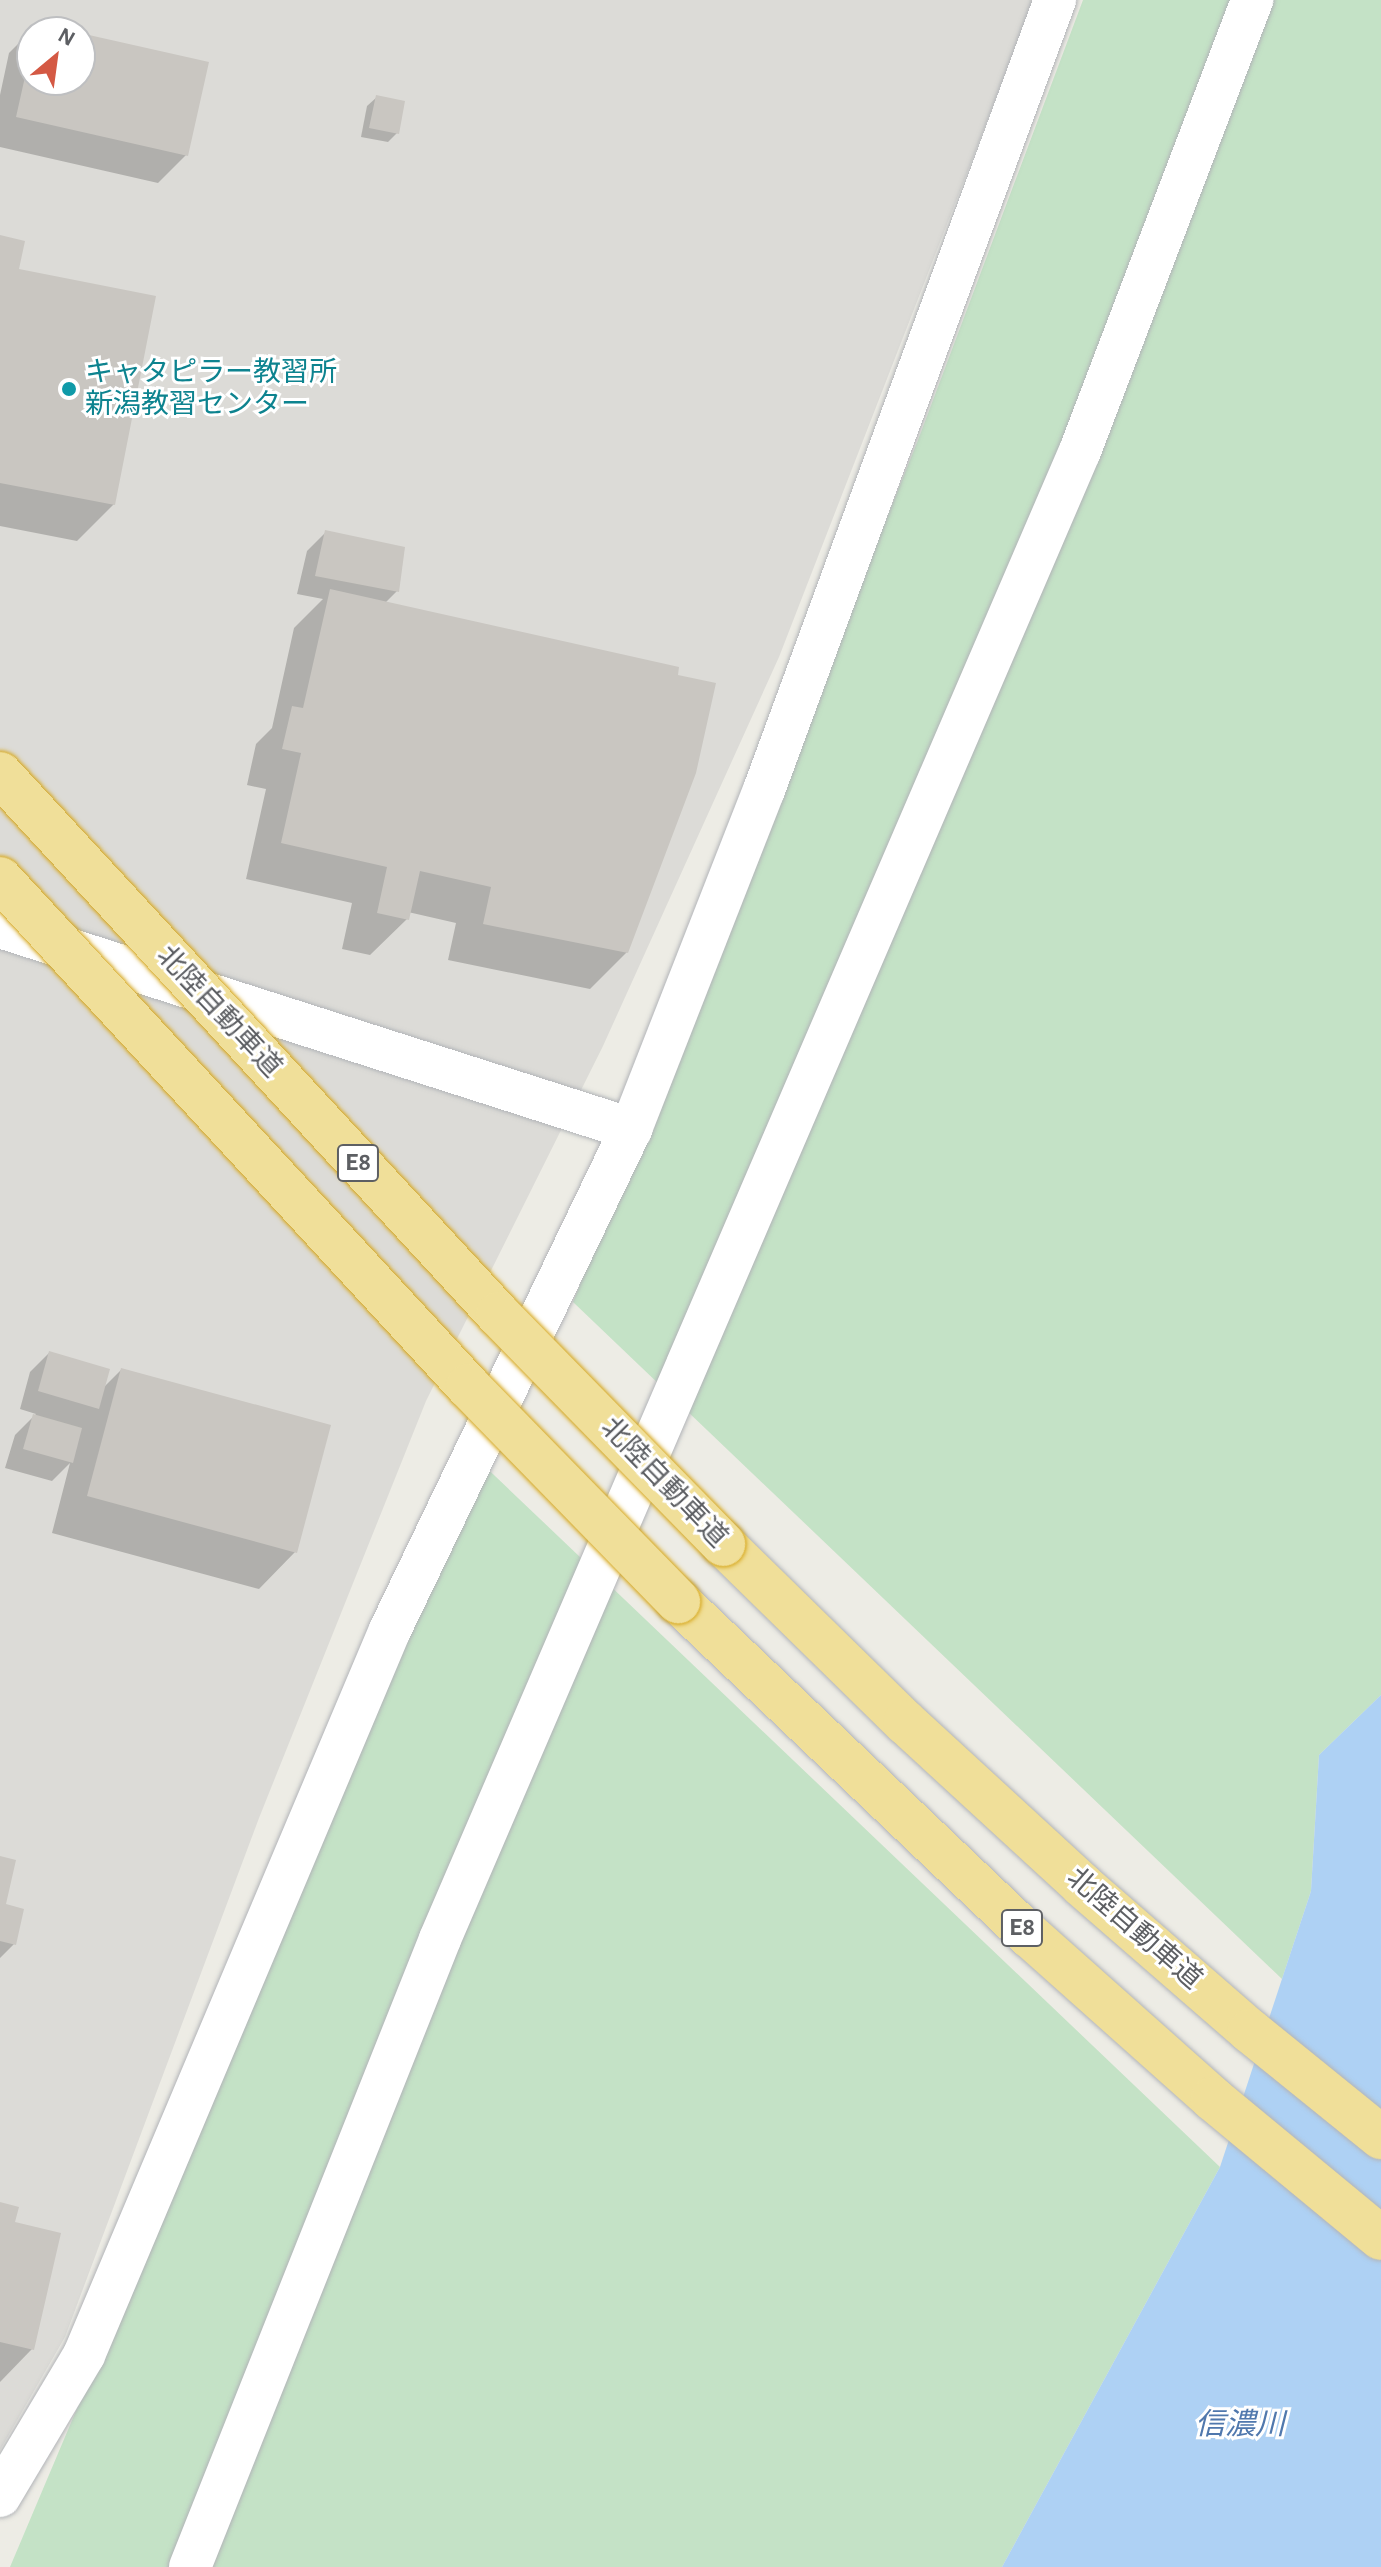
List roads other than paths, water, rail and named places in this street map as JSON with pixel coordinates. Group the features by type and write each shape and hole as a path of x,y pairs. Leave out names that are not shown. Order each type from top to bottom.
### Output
{"highway":[{"name":"北陸自動車道","path":"0,774 476,1290 723,1544 905,1722 1082,1885 1250,2031 1381,2137"},
{"name":"E8","path":"0,879 468,1386 678,1601 1029,1935 1213,2099 1381,2238"}],"street":[{"path":"0,2496 84,2355 390,1630 631,1129 764,790 1055,0"},
{"path":"190,2567 440,1939 1080,451 1252,0"},
{"path":"0,927 631,1129"}],"water":[{"name":"信濃川","path":"1381,1695 1381,2567 1002,2567 1220,2167 1311,1891 1319,1755"}],"place":[{"name":"キャタピラー教習所 新潟教習センター","path":"69,389"}]}
